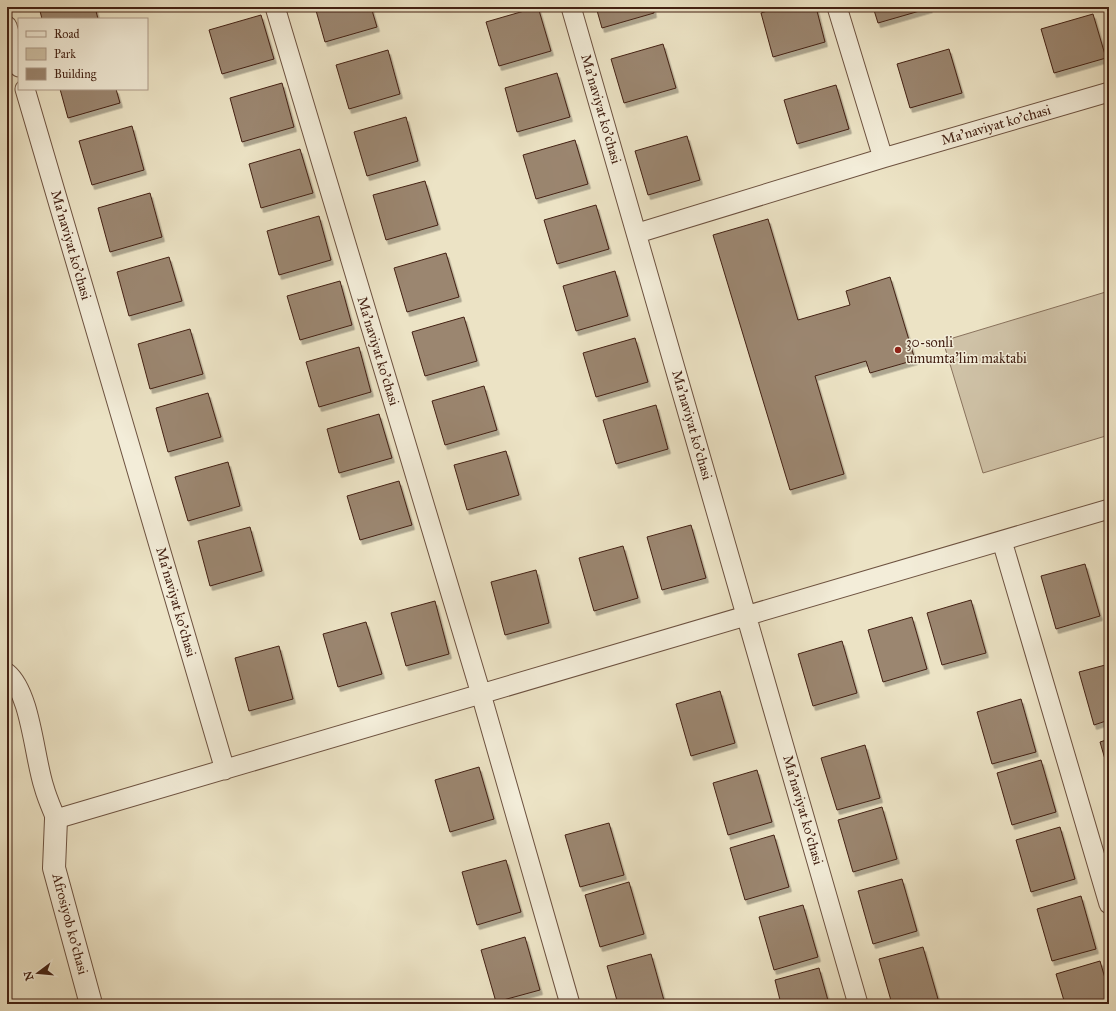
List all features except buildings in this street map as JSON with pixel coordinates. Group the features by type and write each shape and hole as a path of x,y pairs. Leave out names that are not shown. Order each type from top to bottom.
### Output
{"street":[{"name":"Ma'naviyat ko'chasi","path":"275,7 481,694 570,1004"},
{"name":"Ma'naviyat ko'chasi","path":"572,7 858,1004"},
{"path":"837,7 883,158"},
{"path":"7,26 18,64"},
{"name":"Ma'naviyat ko'chasi","path":"25,90 225,770"},
{"name":"Ma'naviyat ko'chasi","path":"638,233 883,158 1109,92"},
{"path":"7,673 13,678 24,704 44,787 56,819 1109,509"},
{"path":"1002,541 1109,904"},
{"name":"Afrosiyob ko'chasi","path":"56,819 54,868 91,1004"}],"green space":[{"path":"1109,291 1109,435 983,473 943,341"}],"place":[{"name":"30-sonli umumta'lim maktabi","path":"898,350"}]}
